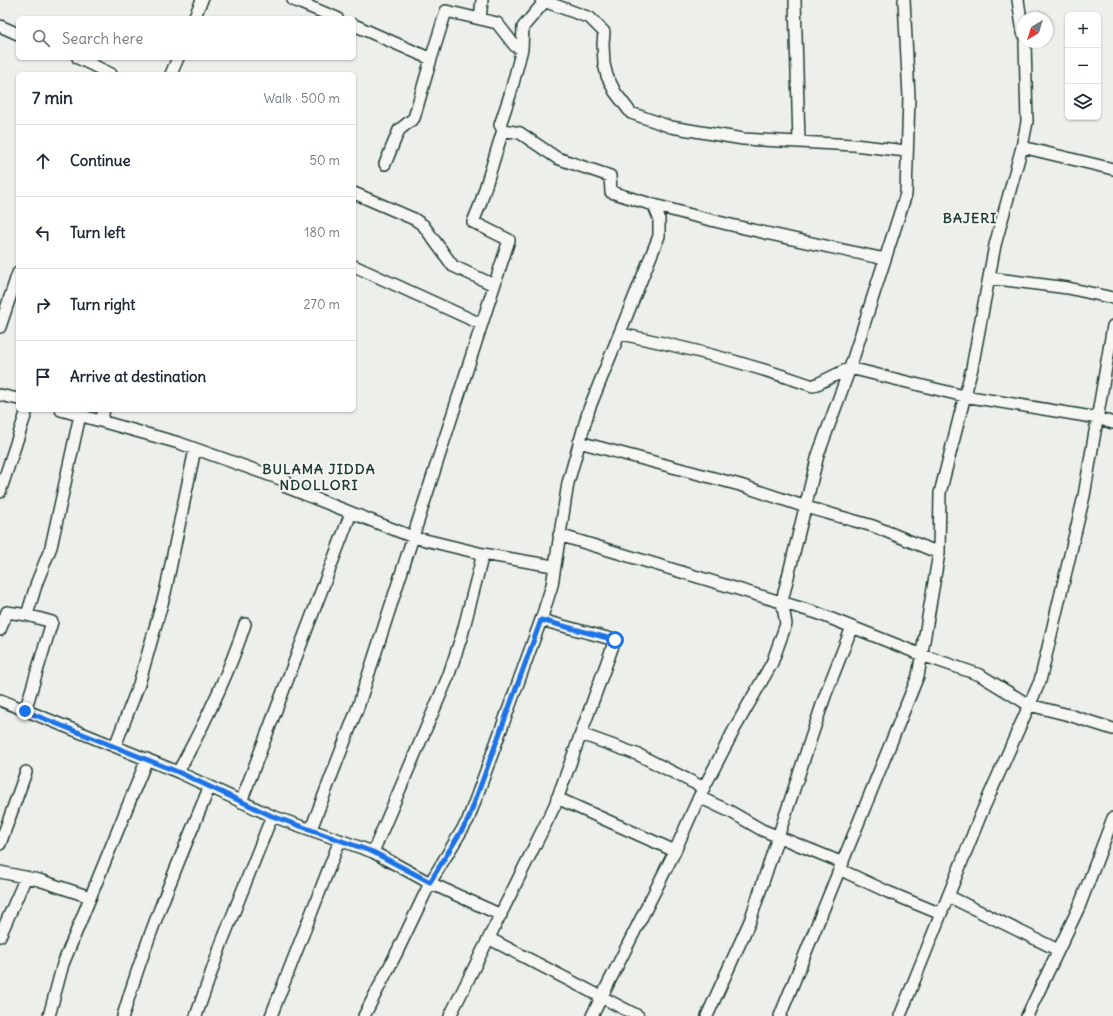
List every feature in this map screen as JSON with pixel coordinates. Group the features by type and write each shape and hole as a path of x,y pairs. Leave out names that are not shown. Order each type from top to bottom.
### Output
{"street":[{"path":"195,16 202,0"},
{"path":"293,0 331,16"},
{"path":"480,19 482,0"},
{"path":"795,0 799,142"},
{"path":"592,1016 600,997 675,851 735,728 772,663 786,624 782,601 818,455 850,368 906,194 906,151 909,97 904,0"},
{"path":"1018,0 1020,12"},
{"path":"311,829 358,707 509,240 473,222 480,205 503,130 500,125 510,95 522,49 523,27 544,1 590,18 604,32 604,64 607,76 616,92 631,112 671,127 743,139 786,143 799,142 854,145 906,151"},
{"path":"385,164 399,130 414,118 446,11 497,23 514,46 522,49"},
{"path":"0,26 16,33"},
{"path":"356,26 431,59"},
{"path":"780,1016 918,676 939,553 940,493 964,396 995,245 1022,147 1026,122 1025,48"},
{"path":"80,60 87,69 101,72"},
{"path":"172,72 177,60"},
{"path":"503,130 520,133 556,158 610,176 611,192 654,206 710,220 886,259"},
{"path":"1022,147 1113,169"},
{"path":"356,194 414,219 423,225 453,266 494,285"},
{"path":"364,1016 397,952 430,882 468,820 541,620 552,585 553,566 568,483 589,409 621,334 644,270 659,236 659,218 654,206"},
{"path":"356,267 481,324"},
{"path":"989,278 1068,288 1113,298"},
{"path":"0,327 16,279"},
{"path":"900,1016 981,814 1040,681 1082,504 1113,326"},
{"path":"621,334 684,346 764,369 813,386 850,368 964,396 1098,418 1113,423"},
{"path":"0,395 16,399"},
{"path":"0,492 25,412"},
{"path":"69,412 80,415 103,415 286,481 286,487 413,537 482,554 553,566"},
{"path":"27,615 37,582 52,548 80,415"},
{"path":"579,442 740,485 806,507 873,526 939,553"},
{"path":"115,746 139,684 166,593 195,449"},
{"path":"241,802 351,513"},
{"path":"559,535 782,601 922,655 980,675 1029,706 1069,715 1113,729"},
{"path":"373,852 448,677 462,635 482,554"},
{"path":"0,630 7,612 27,615 52,622 25,711"},
{"path":"450,1016 490,939 557,798 615,640 541,620"},
{"path":"178,772 204,726 237,650 245,624"},
{"path":"707,1016 750,921 825,696 852,627"},
{"path":"0,700 178,772 209,788 272,816 373,852 430,882 501,915"},
{"path":"581,734 638,755 778,837 842,866 888,892 941,914"},
{"path":"49,1016 63,964 147,759"},
{"path":"0,844 26,772"},
{"path":"122,1016 134,977 166,892 209,788"},
{"path":"557,798 675,851"},
{"path":"196,1016 222,942 272,816"},
{"path":"1027,1016 1079,907 1113,818"},
{"path":"271,1016 340,840"},
{"path":"0,872 71,889 90,897"},
{"path":"0,936 26,877"},
{"path":"948,896 1058,950"},
{"path":"490,939 638,1016"}],"district":[{"name":"BAJERI","path":"970,218"},
{"name":"BULAMA JIDDA NDOLLORI","path":"319,478"}],"route":[{"path":"25,711 178,772 209,788 272,816 373,852 430,882 468,820 541,620 615,640"}]}
